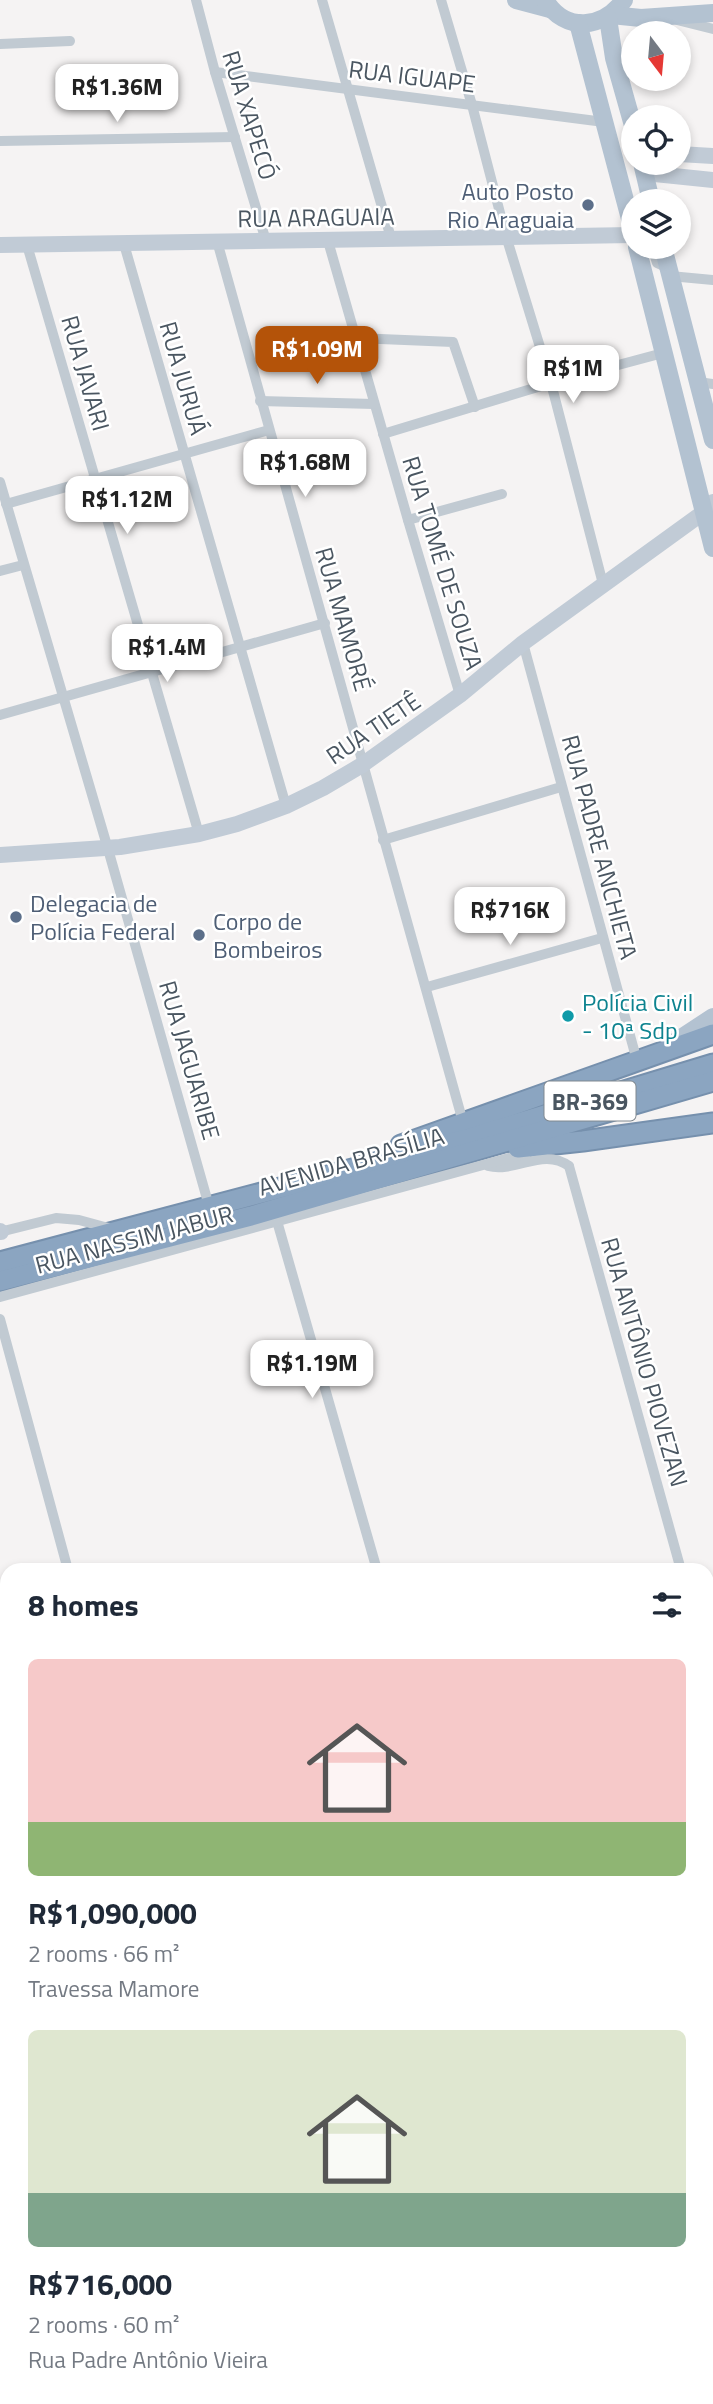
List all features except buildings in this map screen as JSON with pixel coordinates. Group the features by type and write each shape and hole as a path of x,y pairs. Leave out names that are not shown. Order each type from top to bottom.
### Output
{"highway":[{"path":"291,1185 713,1034"},
{"name":"AVENIDA BRASÍLIA","path":"0,1262 466,1139 713,1064"},
{"name":"AVENIDA BRASÍLIA","path":"0,1281 476,1159 713,1081"},
{"path":"476,1159 573,1152 709,1123"},
{"path":"0,1296 42,1269"}],"main road":[{"path":"516,0 548,4 564,19 579,23 594,23 609,17 664,17 713,13"},
{"path":"624,0 609,17 614,58 627,105"},
{"path":"579,23 622,189"},
{"path":"640,259 663,353 708,507 713,548"},
{"path":"666,259 706,383 713,440"},
{"path":"642,1060 713,1017"}],"street":[{"name":"RUA XAPECÓ","path":"196,0 266,241"},
{"path":"322,0 391,238"},
{"path":"441,0 506,236 551,383 603,584"},
{"path":"664,17 713,29"},
{"path":"0,44 70,41"},
{"name":"RUA IGUAPE","path":"215,72 604,122"},
{"path":"0,141 235,137"},
{"path":"691,155 713,156"},
{"path":"684,175 713,180"},
{"name":"RUA ARAGUAIA","path":"0,245 621,234"},
{"name":"RUA MAMORÉ","path":"216,241 463,1122"},
{"name":"RUA TOMÉ DE SOUZA","path":"328,241 460,695"},
{"name":"RUA JURUÁ","path":"124,244 286,806"},
{"name":"RUA JAVARI","path":"27,245 199,834"},
{"path":"656,259 669,272 713,281"},
{"path":"356,338 453,342 475,407"},
{"path":"383,435 551,383 663,353"},
{"path":"260,401 374,404"},
{"path":"6,504 269,430"},
{"name":"RUA JAGUARIBE","path":"0,482 209,1206"},
{"path":"408,520 502,494"},
{"name":"RUA TIETÊ","path":"0,855 108,849 199,834 237,824 286,806 323,788 362,765 460,695 523,643 708,507"},
{"path":"0,571 23,565"},
{"path":"0,715 325,623"},
{"name":"RUA PADRE ANCHIETA","path":"523,643 603,938 642,1060"},
{"path":"383,840 561,787"},
{"path":"427,987 603,938"},
{"name":"RUA ANTÔNIO PIOVEZAN","path":"573,1152 679,1563"},
{"name":"RUA NASSIM JABUR","path":"0,1296 277,1221 476,1159"},
{"path":"0,1232 56,1218 79,1220 118,1231"},
{"path":"277,1221 375,1563"},
{"path":"0,1319 66,1563"}],"place":[{"name":"Auto Posto Rio Araguaia","path":"588,205"},
{"name":"Delegacia de Polícia Federal","path":"16,917"},
{"name":"Corpo de Bombeiros","path":"199,935"},
{"name":"Polícia Civil - 10ª Sdp","path":"568,1016"}]}
